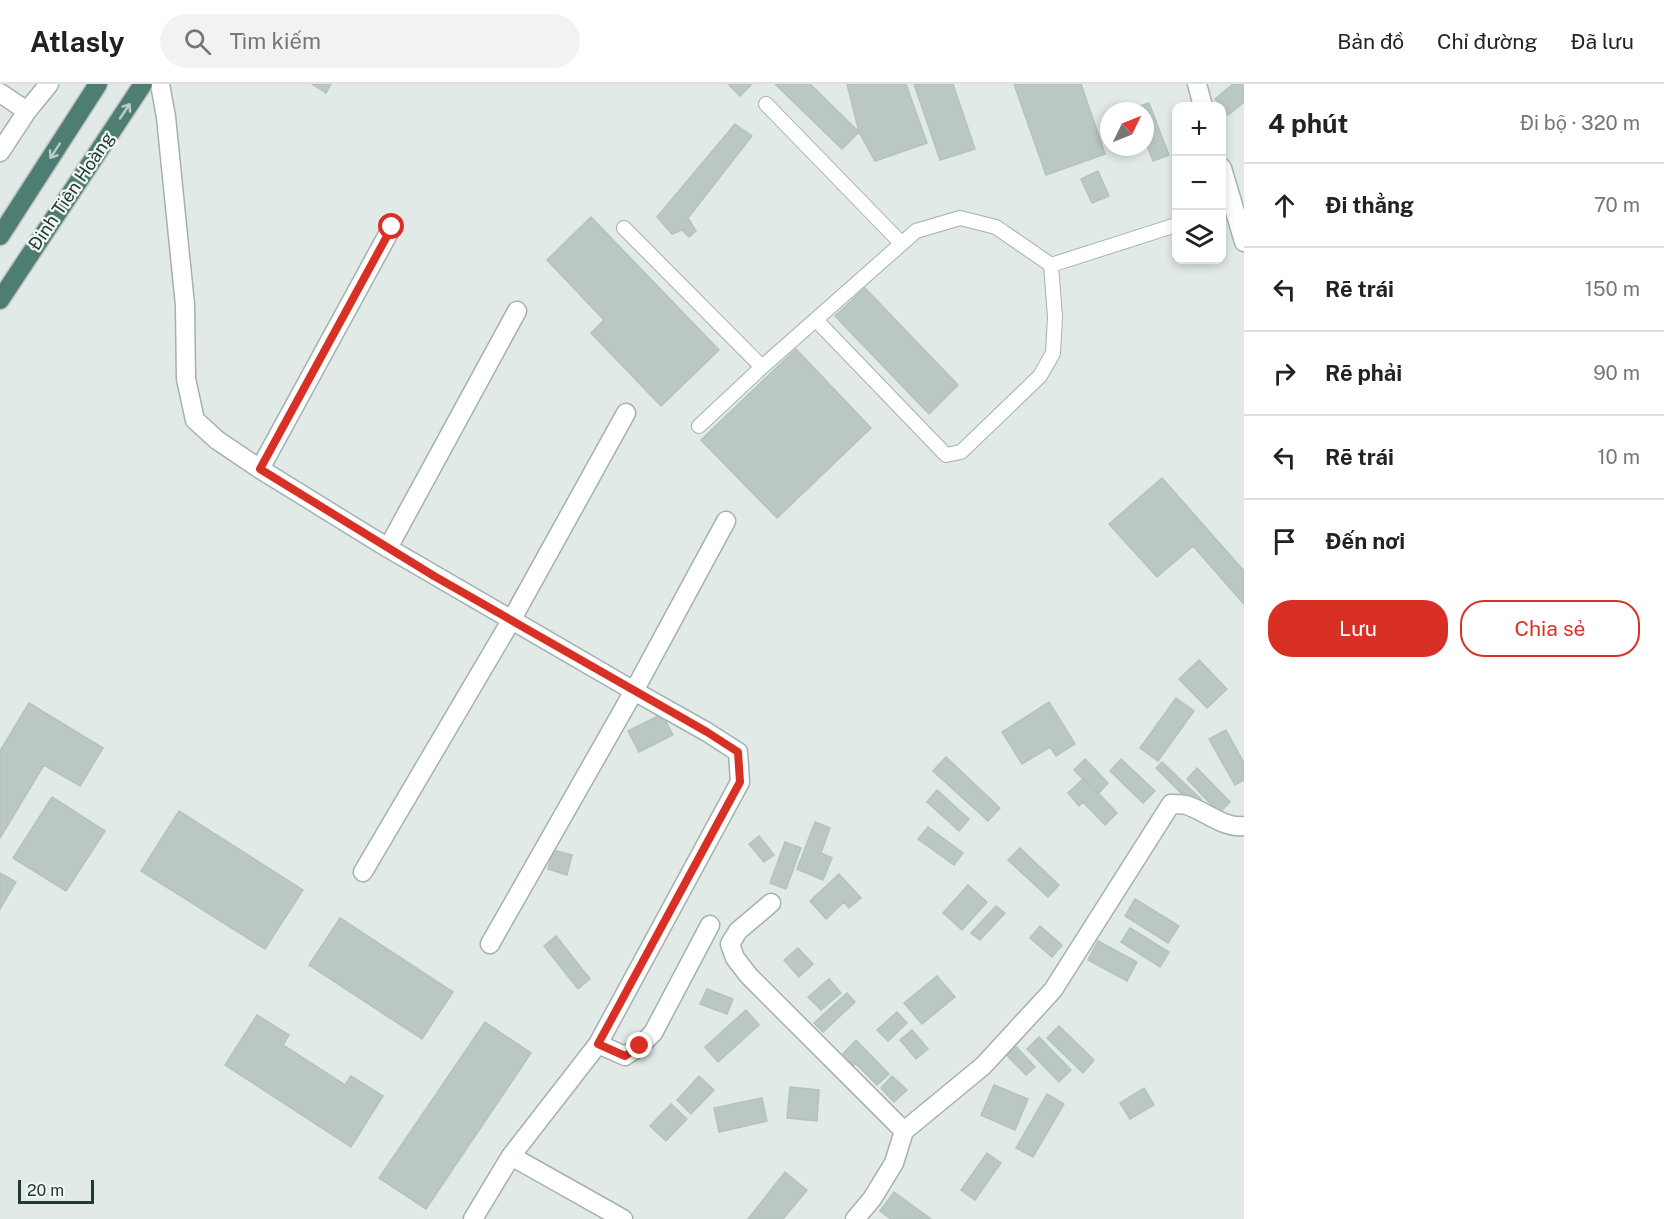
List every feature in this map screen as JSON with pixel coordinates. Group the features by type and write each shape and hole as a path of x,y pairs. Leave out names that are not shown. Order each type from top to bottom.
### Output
{"highway":[{"name":"Đinh Tiên Hoàng","path":"0,236 98,84"},
{"name":"Đinh Tiên Hoàng","path":"0,300 143,84"}],"street":[{"path":"0,152 27,111 49,84"},
{"path":"160,84 166,117 185,304 186,379 195,420 217,440 260,469 388,548 738,752 740,782 598,1044 511,1156 473,1219"},
{"path":"1197,84 1202,102"},
{"path":"0,93 27,111"},
{"path":"1227,208 1244,242"},
{"path":"260,469 392,227"},
{"path":"388,548 517,311"},
{"path":"363,872 512,619 626,412"},
{"path":"490,944 634,692 726,521"},
{"path":"855,1219 872,1199 894,1163 904,1131 983,1066 1053,990 1172,804 1187,806 1215,819 1240,827 1244,826"},
{"path":"771,903 738,931 730,944 735,958 749,976 904,1131"},
{"path":"598,1044 625,1056 646,1040 653,1032 710,925"},
{"path":"511,1156 622,1219"}],"lane":[{"path":"766,104 902,243"},
{"path":"699,426 916,231 960,218 996,227 1052,265"},
{"path":"1052,265 1172,226"},
{"path":"624,228 762,367"},
{"path":"816,320 946,455 961,452 1040,376 1053,353 1055,317 1052,265"}],"building":[{"path":"312,84 331,84 326,93"},
{"path":"728,84 752,84 740,96"},
{"path":"775,84 810,84 859,132 842,149"},
{"path":"847,84 906,84 927,143 875,161 859,132"},
{"path":"914,84 953,84 975,149 940,160"},
{"path":"1014,84 1081,84 1100,139 1100,156 1046,175"},
{"path":"1233,84 1244,84 1244,102 1228,115 1226,102 1217,102 1215,99"},
{"path":"1154,116 1169,155 1153,161 1151,156 1154,156"},
{"path":"735,124 752,136 688,218 696,231 689,237 682,230 672,234 657,217"},
{"path":"1098,171 1109,196 1092,203 1081,179"},
{"path":"591,217 719,350 661,406 591,333 604,320 547,260"},
{"path":"865,288 958,385 929,414 835,316"},
{"path":"796,349 871,428 777,518 701,440"},
{"path":"1162,478 1244,571 1244,604 1193,546 1157,577 1109,524"},
{"path":"1199,660 1227,689 1207,708 1179,679"},
{"path":"1176,698 1194,711 1158,761 1140,748"},
{"path":"1049,702 1075,744 1056,756 1050,747 1022,764 1002,732"},
{"path":"29,703 103,748 80,786 44,765 0,838 0,751"},
{"path":"662,714 673,735 639,752 628,731"},
{"path":"1226,730 1244,763 1244,780 1235,785 1209,739"},
{"path":"946,757 1000,808 988,821 933,771"},
{"path":"1085,759 1108,783 1098,794 1074,770"},
{"path":"1121,759 1155,791 1143,803 1110,771"},
{"path":"1162,762 1201,799 1194,806 1156,768"},
{"path":"1197,768 1230,802 1219,813 1187,779"},
{"path":"1084,778 1117,813 1105,825 1083,802 1079,806 1068,793"},
{"path":"937,790 969,819 959,831 927,802"},
{"path":"52,797 105,831 66,891 13,858"},
{"path":"179,811 303,890 265,949 141,871"},
{"path":"815,822 830,828 821,853 832,858 823,880 797,869"},
{"path":"928,827 963,853 954,865 918,839"},
{"path":"759,836 774,855 764,862 749,844"},
{"path":"785,842 801,848 786,889 770,883"},
{"path":"1020,848 1059,885 1048,897 1008,860"},
{"path":"553,850 572,855 567,875 548,869"},
{"path":"0,873 16,882 0,909"},
{"path":"839,874 861,898 849,908 844,902 826,919 810,901"},
{"path":"968,885 987,902 962,930 943,913"},
{"path":"1135,899 1179,926 1168,943 1125,916"},
{"path":"996,906 1005,913 980,940 971,933"},
{"path":"340,918 453,992 422,1039 309,965"},
{"path":"1040,926 1062,945 1052,957 1030,938"},
{"path":"1130,928 1169,952 1160,967 1121,942"},
{"path":"556,936 590,979 578,989 544,946"},
{"path":"1098,941 1137,962 1127,981 1088,960"},
{"path":"798,948 813,964 799,977 784,960"},
{"path":"937,976 955,997 922,1024 904,1003"},
{"path":"829,979 841,993 821,1010 808,997"},
{"path":"707,989 733,999 727,1014 700,1004"},
{"path":"847,993 855,1002 823,1032 814,1023"},
{"path":"746,1010 759,1025 718,1062 705,1047"},
{"path":"897,1012 907,1023 888,1041 877,1030"},
{"path":"257,1015 289,1035 283,1045 345,1085 351,1076 383,1096 351,1147 225,1065"},
{"path":"485,1022 531,1053 426,1209 379,1178"},
{"path":"1059,1026 1094,1060 1083,1073 1047,1038"},
{"path":"912,1030 928,1049 916,1059 900,1040"},
{"path":"1039,1037 1071,1070 1059,1082 1027,1049"},
{"path":"856,1040 889,1074 877,1085 855,1063 852,1067 841,1056"},
{"path":"1010,1040 1035,1067 1026,1075 1000,1048"},
{"path":"699,1076 714,1090 691,1114 677,1100"},
{"path":"892,1076 907,1090 894,1102 881,1088"},
{"path":"994,1085 1028,1099 1015,1130 981,1115"},
{"path":"790,1087 819,1090 817,1121 787,1118"},
{"path":"1144,1088 1154,1105 1130,1119 1120,1103"},
{"path":"1047,1094 1064,1104 1033,1157 1016,1148"},
{"path":"762,1098 767,1121 719,1132 714,1108"},
{"path":"671,1104 687,1119 666,1141 650,1126"},
{"path":"987,1153 1001,1163 975,1200 961,1190"},
{"path":"785,1172 807,1190 783,1219 748,1219"},
{"path":"894,1192 931,1219 891,1219 880,1211"}],"route":[{"path":"392,227 260,469 434,576 512,619 738,752 740,782 598,1044 625,1056 640,1046"}]}
